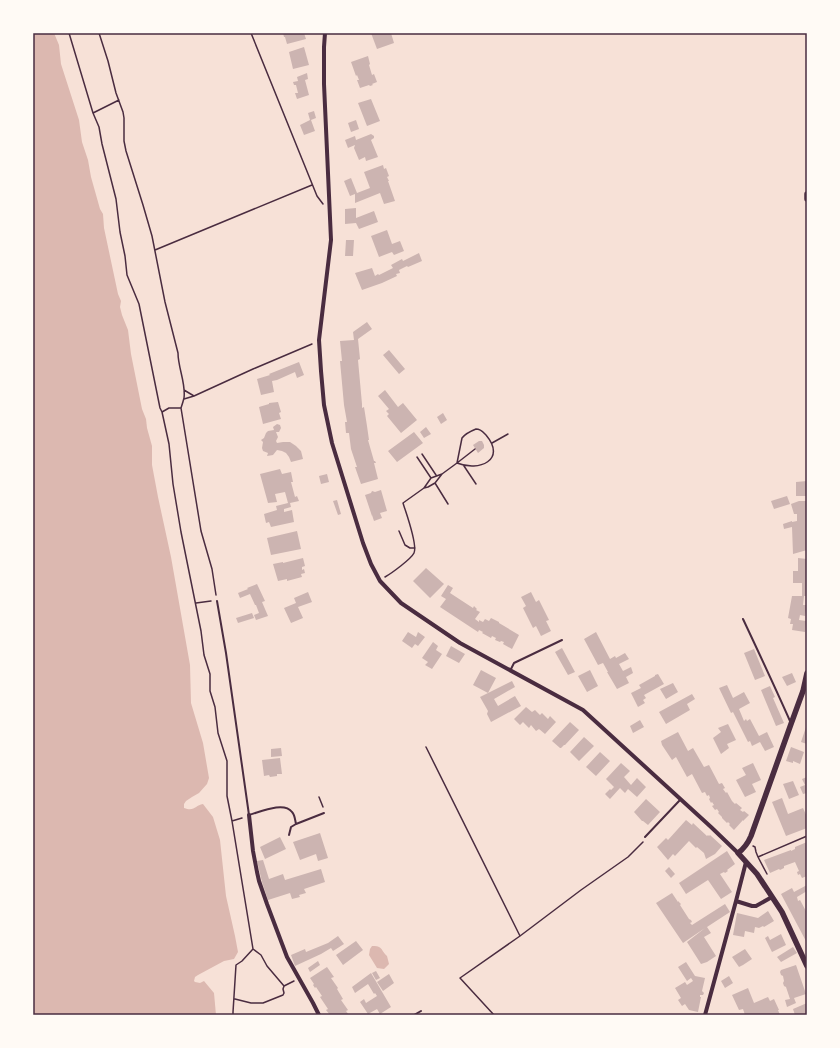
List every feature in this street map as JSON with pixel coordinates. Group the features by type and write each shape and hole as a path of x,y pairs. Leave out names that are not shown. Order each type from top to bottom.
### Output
{"street":[{"path":"325,33 324,84 331,240 319,340 324,405 332,443 371,564 380,581 401,603 460,643 583,710 711,827 746,862 772,897 782,912 807,966"},
{"path":"807,194 807,199"},
{"path":"738,853 745,848 749,842 803,691 807,673"},
{"path":"248,816 259,882 287,957 314,1003 319,1015"},
{"path":"705,1015 746,862"},
{"path":"736,901 756,906 772,897"}],"lane":[{"path":"217,601 226,653 248,816 280,807 289,809 293,812 296,824"},
{"path":"743,619 761,659 774,683 791,724"},
{"path":"510,670 514,663 562,640"},
{"path":"645,837 680,799"},
{"path":"289,835 291,827 324,813"},
{"path":"414,1015 421,1011"}],"path":[{"path":"69,33 93,113 99,127 116,199 127,275 139,304 160,408 169,444 172,484 196,602 204,655 210,674 210,691 215,707 218,733 227,761 227,796 253,949 261,955 267,966 284,986 283,995 263,1003 251,1003 234,999"},
{"path":"99,33 124,118 124,141 126,151 143,204 155,250 165,302 178,353 178,361 184,390 184,400 181,408 201,531 212,569 217,601"},
{"path":"251,33 312,185 323,205 330,211"},
{"path":"93,113 119,100"},
{"path":"155,250 312,185"},
{"path":"184,400 311,345 319,340"},
{"path":"184,390 194,396"},
{"path":"162,412 169,408 181,408"},
{"path":"479,429 482,431 492,443 494,448 490,459 486,463 475,466 464,466 457,463 462,438 471,431 479,429"},
{"path":"492,443 508,434"},
{"path":"380,581 396,570 414,552 415,548 413,537 403,503 424,488 435,483 442,474 476,449"},
{"path":"422,454 436,476"},
{"path":"417,457 431,478"},
{"path":"464,466 476,484"},
{"path":"424,488 431,478 442,474"},
{"path":"435,483 448,504"},
{"path":"399,531 405,545 410,548 415,548"},
{"path":"196,602 210,601"},
{"path":"426,747 520,936"},
{"path":"320,797 324,813"},
{"path":"232,820 248,816"},
{"path":"758,857 807,836"},
{"path":"494,1015 460,978 628,857 643,843 645,837"},
{"path":"749,842 755,847 758,857 769,878"},
{"path":"234,1015 236,964 242,962 253,949"},
{"path":"284,986 298,979"}],"shaded area":[{"path":"33,33 54,33 59,45 61,64 79,120 82,142 100,209 103,214 104,228 118,294 121,301 120,307 128,330 131,354 142,409 146,419 152,446 152,465 171,557 190,665 191,703 203,743 209,778 207,784 199,793 186,801 184,808 193,809 203,804 213,817 220,840 226,896 238,952 234,959 224,961 195,977 195,982 200,983 204,981 214,993 216,1015 33,1015"},
{"path":"372,946 380,947 387,956 389,964 384,969 377,968 369,955"}],"building":[{"path":"283,33 304,33 306,39 287,44"},
{"path":"371,33 391,33 394,43 377,49"},
{"path":"304,47 309,65 293,69 289,52"},
{"path":"368,56 372,75 374,74 377,82 372,84 373,85 360,88 357,80 359,80 351,62"},
{"path":"307,73 308,79 305,80 309,95 297,99 295,93 298,93 296,85 294,85 293,82 298,81 297,77"},
{"path":"371,99 380,121 367,126 358,103"},
{"path":"314,111 316,118 311,120 315,131 304,135 300,125 310,120 308,113"},
{"path":"356,120 359,129 351,132 348,123"},
{"path":"371,134 374,136 371,140 378,157 366,161 365,157 359,160 354,148 355,145 348,148 345,140 355,136 356,140"},
{"path":"383,165 389,176 387,177 395,201 384,204 380,193 355,203 355,194 350,196 344,181 351,178 357,193 370,188 364,172"},
{"path":"356,208 356,218 374,211 378,222 359,229 356,223 345,224 345,209"},
{"path":"387,230 392,244 400,241 404,251 394,255 392,252 379,257 371,236"},
{"path":"346,240 354,240 353,256 345,256"},
{"path":"419,253 422,261 399,270 400,273 396,274 397,276 362,290 355,273 372,268 375,276 378,274 379,275 393,268 391,265"},
{"path":"367,322 372,329 358,339 360,359 358,360 362,408 364,407 368,440 374,461 376,463 374,463 378,479 361,484 355,467 357,467 351,449 349,433 346,433 345,422 347,422 340,361 342,361 340,341 354,340 353,332"},
{"path":"389,350 405,369 399,374 383,355"},
{"path":"299,362 304,375 297,378 295,372 272,381 274,392 261,395 257,379"},
{"path":"385,390 398,407 403,403 417,420 401,433 387,416 389,414 386,411 389,409 378,396"},
{"path":"278,402 281,412 279,413 281,419 263,424 259,407 269,403"},
{"path":"443,413 447,420 441,424 437,417"},
{"path":"277,424 280,425 281,428 279,432 276,432 278,437 276,441 277,443 290,442 301,451 303,459 291,462 286,453 282,451 277,450 273,455 267,456 268,453 263,451 263,442 261,440 268,431 274,430 273,427"},
{"path":"426,427 431,434 424,438 420,432"},
{"path":"414,432 423,443 397,462 388,451"},
{"path":"479,441 482,441 484,448 478,453 473,445"},
{"path":"280,469 282,474 291,472 293,482 291,482 295,497 297,496 299,501 290,503 291,507 284,509 284,512 292,510 294,522 271,527 269,522 266,523 264,514 277,510 276,506 288,503 285,492 275,494 277,502 268,503 260,474"},
{"path":"327,474 329,482 321,484 319,476"},
{"path":"807,481 807,496 796,496 796,482"},
{"path":"381,490 387,511 380,513 382,518 374,521 365,495 371,493 372,491 375,492"},
{"path":"787,496 790,504 774,509 771,501"},
{"path":"337,500 341,514 338,515 333,501"},
{"path":"799,501 807,501 807,550 793,554 792,527 784,529 783,524 797,521 797,514 794,514 791,504"},
{"path":"297,531 301,549 271,555 267,538"},
{"path":"303,558 305,566 302,567 302,570 304,569 305,573 301,574 302,577 287,581 287,579 278,581 273,564"},
{"path":"798,558 807,559 807,596 804,596 803,605 807,605 805,616 800,615 799,620 806,621 805,632 792,630 793,624 790,624 791,619 788,618 792,596 802,596 802,583 793,583 793,571 798,571"},
{"path":"426,568 444,584 430,598 413,581"},
{"path":"257,584 265,601 262,602 268,616 256,620 254,615 259,613 250,594 240,598 238,593"},
{"path":"448,585 453,588 450,593 473,608 474,606 477,609 476,610 480,612 475,619 479,622 479,620 483,622 485,619 489,621 491,618 519,635 512,649 503,644 504,642 495,640 496,638 492,636 491,638 479,630 478,632 440,607 446,599 441,596"},
{"path":"308,592 312,602 298,607 303,618 291,623 284,608 296,603 294,598"},
{"path":"531,592 536,602 539,600 549,620 546,621 551,631 541,636 536,626 533,628 523,608 526,606 521,597"},
{"path":"252,613 254,618 238,623 236,618"},
{"path":"408,632 416,637 418,632 425,637 418,646 415,644 412,648 402,641"},
{"path":"596,632 610,659 615,656 616,658 625,653 629,659 619,664 623,671 631,667 633,673 626,677 629,683 617,689 603,663 598,665 584,639"},
{"path":"433,642 438,646 436,650 442,654 432,669 425,665 428,662 422,658"},
{"path":"451,646 465,654 459,663 446,656"},
{"path":"562,648 575,672 568,675 555,652"},
{"path":"754,649 765,676 755,680 744,653"},
{"path":"481,670 496,678 488,693 473,685"},
{"path":"590,670 598,686 587,692 578,676"},
{"path":"792,673 796,682 787,686 782,677"},
{"path":"658,674 664,684 644,695 646,698 643,700 645,703 638,707 631,693 641,688 639,685"},
{"path":"512,681 515,687 494,699 498,706 515,696 521,706 491,722 487,714 488,711 480,697"},
{"path":"673,683 678,692 666,699 660,689"},
{"path":"727,685 733,698 744,692 750,703 739,709 744,721 746,719 747,721 750,719 759,736 767,732 774,747 765,751 760,742 752,746 750,741 748,742 733,712 731,713 719,688"},
{"path":"770,686 775,697 773,698 784,723 776,726 761,690"},
{"path":"692,694 695,699 687,704 690,710 666,724 659,712"},
{"path":"526,707 532,712 535,710 540,715 542,713 548,719 550,716 556,722 545,734 539,729 536,731 531,725 529,728 523,722 520,725 514,719"},
{"path":"640,720 644,727 633,733 630,726"},
{"path":"570,722 579,730 565,745 560,748 552,741"},
{"path":"728,724 736,740 727,744 729,748 721,754 713,738 721,732 718,728"},
{"path":"807,724 807,744 801,742"},
{"path":"678,732 688,751 693,748 704,767 709,765 719,784 722,783 725,788 723,789 726,793 727,792 732,801 742,808 740,810 749,815 734,830 728,822 727,823 722,818 717,809 715,810 712,806 714,805 709,799 709,795 707,796 705,792 702,793 692,774 687,777 676,757 672,760 662,745 661,741"},
{"path":"584,737 594,746 579,761 570,752"},
{"path":"791,747 804,752 800,764 793,761 793,763 786,761"},
{"path":"281,748 282,756 271,757 271,749"},
{"path":"600,752 610,761 596,776 586,767"},
{"path":"280,758 282,774 277,774 277,776 270,777 269,775 264,776 262,760"},
{"path":"621,763 630,771 624,777 631,785 637,778 646,787 637,797 628,789 625,793 620,788 610,799 605,794 614,787 606,779"},
{"path":"753,763 761,780 752,784 756,792 745,797 736,780 746,775 742,768"},
{"path":"807,777 807,793 803,794 800,787 805,785 802,779"},
{"path":"793,781 799,795 789,799 783,784"},
{"path":"782,798 788,814 803,808 807,817 807,828 786,836 772,802"},
{"path":"646,799 660,812 648,825 634,812"},
{"path":"686,820 692,825 693,823 707,836 710,835 722,846 715,854 706,859 704,853 689,841 675,856 673,854 668,860 657,847 666,838 668,840"},
{"path":"320,833 328,858 318,861 316,854 300,860 293,842"},
{"path":"280,837 286,849 265,859 260,847"},
{"path":"807,842 807,876 802,878 800,874 798,875 797,872 799,871 795,862 784,866 784,868 780,870 779,869 770,873 764,860 791,851 795,849 795,847"},
{"path":"727,851 735,864 725,873 720,874 732,892 721,899 708,880 686,894 679,883"},
{"path":"263,860 269,879 283,874 285,880 321,869 325,882 304,889 306,893 299,895 300,897 292,899 290,893 268,900 257,861"},
{"path":"669,867 675,874 671,878 665,871"},
{"path":"807,885 807,891 797,897 798,901 800,900 807,913 807,943 781,894 792,888 794,892"},
{"path":"672,893 691,920 692,922 690,923 692,925 725,904 730,912 707,927 711,933 704,937 716,956 707,962 701,964 687,942 705,928 683,943 656,903"},
{"path":"768,911 774,921 764,927 755,927 754,933 745,931 744,937 733,935 737,913 758,918"},
{"path":"781,934 786,945 772,952 765,938 768,936 770,940"},
{"path":"338,936 344,944 333,951 331,948 295,966 291,955 305,949 306,952 328,943"},
{"path":"356,941 363,950 343,965 336,955"},
{"path":"793,947 797,953 781,962 777,957"},
{"path":"745,949 752,959 739,967 732,957"},
{"path":"318,961 320,965 310,972 308,968"},
{"path":"686,962 695,976 705,978 702,991 704,993 703,995 700,995 701,997 698,1012 689,1010 685,1004 682,1006 678,1000 681,998 675,988 685,982 687,985 693,981 691,978 687,981 678,967"},
{"path":"796,965 806,994 794,998 796,1003 787,1007 785,1000 790,999 783,983 783,976 780,972 781,970"},
{"path":"327,967 334,977 331,978 338,988 337,989 343,999 341,1000 348,1010 346,1011 349,1015 330,1015 320,997 322,996 313,985 314,984 310,978"},
{"path":"376,971 380,978 376,980 372,973"},
{"path":"371,973 391,1007 380,1014 377,1009 368,1014 360,1002 364,999 366,1003 377,996 368,984 355,993 352,987"},
{"path":"389,974 394,983 383,991 377,982"},
{"path":"729,976 733,983 725,988 721,981"},
{"path":"748,988 754,1003 768,997 770,1001 774,999 780,1015 745,1015 743,1009 739,1010 732,995"},
{"path":"807,1003 807,1015 795,1015 793,1009"}]}
